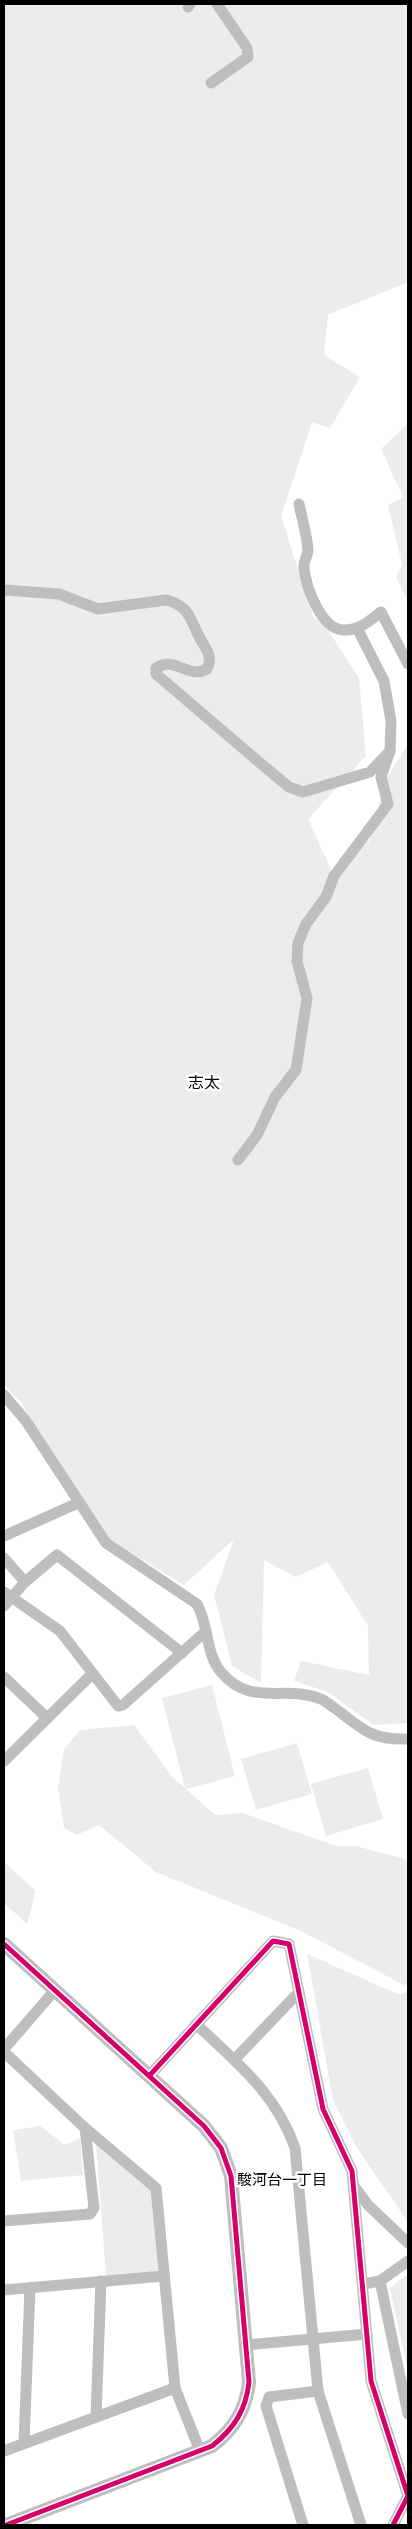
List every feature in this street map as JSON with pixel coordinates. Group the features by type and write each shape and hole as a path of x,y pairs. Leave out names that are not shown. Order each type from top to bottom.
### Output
{"street":[{"path":"212,83 248,57 247,48 217,4"},
{"path":"299,504 308,552 304,562 304,570 308,589 318,610 330,625 342,630 357,628 381,612 408,664"},
{"path":"4,590 59,594 98,609 166,600 177,603 192,618 201,640 208,650 210,662 208,669 196,673 170,663 163,663 156,668 156,674 266,768 289,786 303,792 312,791 370,772 390,751"},
{"path":"238,1160 257,1135 275,1097 296,1070 307,998 297,961 298,943 306,924 326,897 334,876 388,804 382,777 390,751 392,721 384,681 357,628"},
{"path":"4,1395 26,1422 106,1543 197,1604 203,1614 214,1659 221,1671 243,1690 256,1694 300,1695 321,1699 366,1733 383,1739 408,1739"},
{"path":"4,1536 78,1503"},
{"path":"182,1653 57,1555 6,1599 60,1631 113,1702 118,1706 123,1705 182,1653 206,1631"},
{"path":"4,1558 25,1582"},
{"path":"4,1761 92,1674"},
{"path":"4,1677 48,1718"},
{"path":"150,2075 273,1940 289,1944 323,2109 352,2171 372,2381 408,2496 393,2525"},
{"path":"4,1944 150,2075 204,2126 214,2138 231,2176 249,2382 243,2409 236,2423 222,2438 200,2451 6,2525"},
{"path":"55,1990 4,2050 85,2128 156,2188 175,2388 200,2451"},
{"path":"234,2060 299,1992"},
{"path":"196,2024 234,2060 275,2104 287,2124 295,2148 318,2391 360,2525"},
{"path":"4,2216 4,2221 90,2214 94,2208 85,2128"},
{"path":"354,2186 368,2204 408,2243"},
{"path":"363,2284 380,2282 408,2261"},
{"path":"4,2290 164,2276"},
{"path":"96,2417 101,2281"},
{"path":"380,2282 408,2414"},
{"path":"24,2443 30,2288"},
{"path":"246,2345 367,2334"},
{"path":"4,2451 175,2388"},
{"path":"303,2525 266,2406 269,2397 318,2391"}],"shaded area":[{"path":"4,4 408,4 408,282 328,315 324,355 360,377 330,428 312,422 281,516 313,616 328,630 359,678 366,756 308,819 334,876 367,841 369,842 385,781 408,744 408,1723 374,1725 328,1692 294,1681 301,1661 369,1675 368,1626 328,1562 296,1577 264,1560 261,1683 232,1666 214,1595 234,1539 184,1585 108,1539 22,1404 4,1384"},
{"path":"407,424 408,602 396,577 402,565 388,505 403,497 381,449"},
{"path":"212,1685 235,1776 186,1789 215,1815 243,1813 336,1846 356,1846 408,1860 408,1984 404,1985 301,1931 156,1872 99,1825 77,1835 64,1828 58,1788 64,1749 80,1730 134,1725 173,1778 185,1788 162,1698"},
{"path":"297,1743 312,1794 256,1810 241,1759"},
{"path":"368,1768 383,1819 326,1836 311,1784"},
{"path":"4,1862 36,1891 27,1924 4,1903"},
{"path":"307,1954 400,1995 408,1991 408,2222 357,2148 333,2100"},
{"path":"40,2126 65,2145 80,2138 83,2175 21,2181 13,2130"},
{"path":"96,2144 152,2190 158,2272 106,2276"},
{"path":"408,2274 408,2372 390,2288"}],"cycle path":[{"path":"150,2075 273,1941 289,1944 323,2109 352,2171 371,2381 408,2496 393,2525"},
{"path":"4,1944 204,2126 221,2148 231,2176 249,2382 245,2401 238,2417 227,2432 212,2446 6,2525"}],"district":[{"name":"志太","path":"204,1082"},
{"name":"駿河台一丁目","path":"282,2179"}]}
